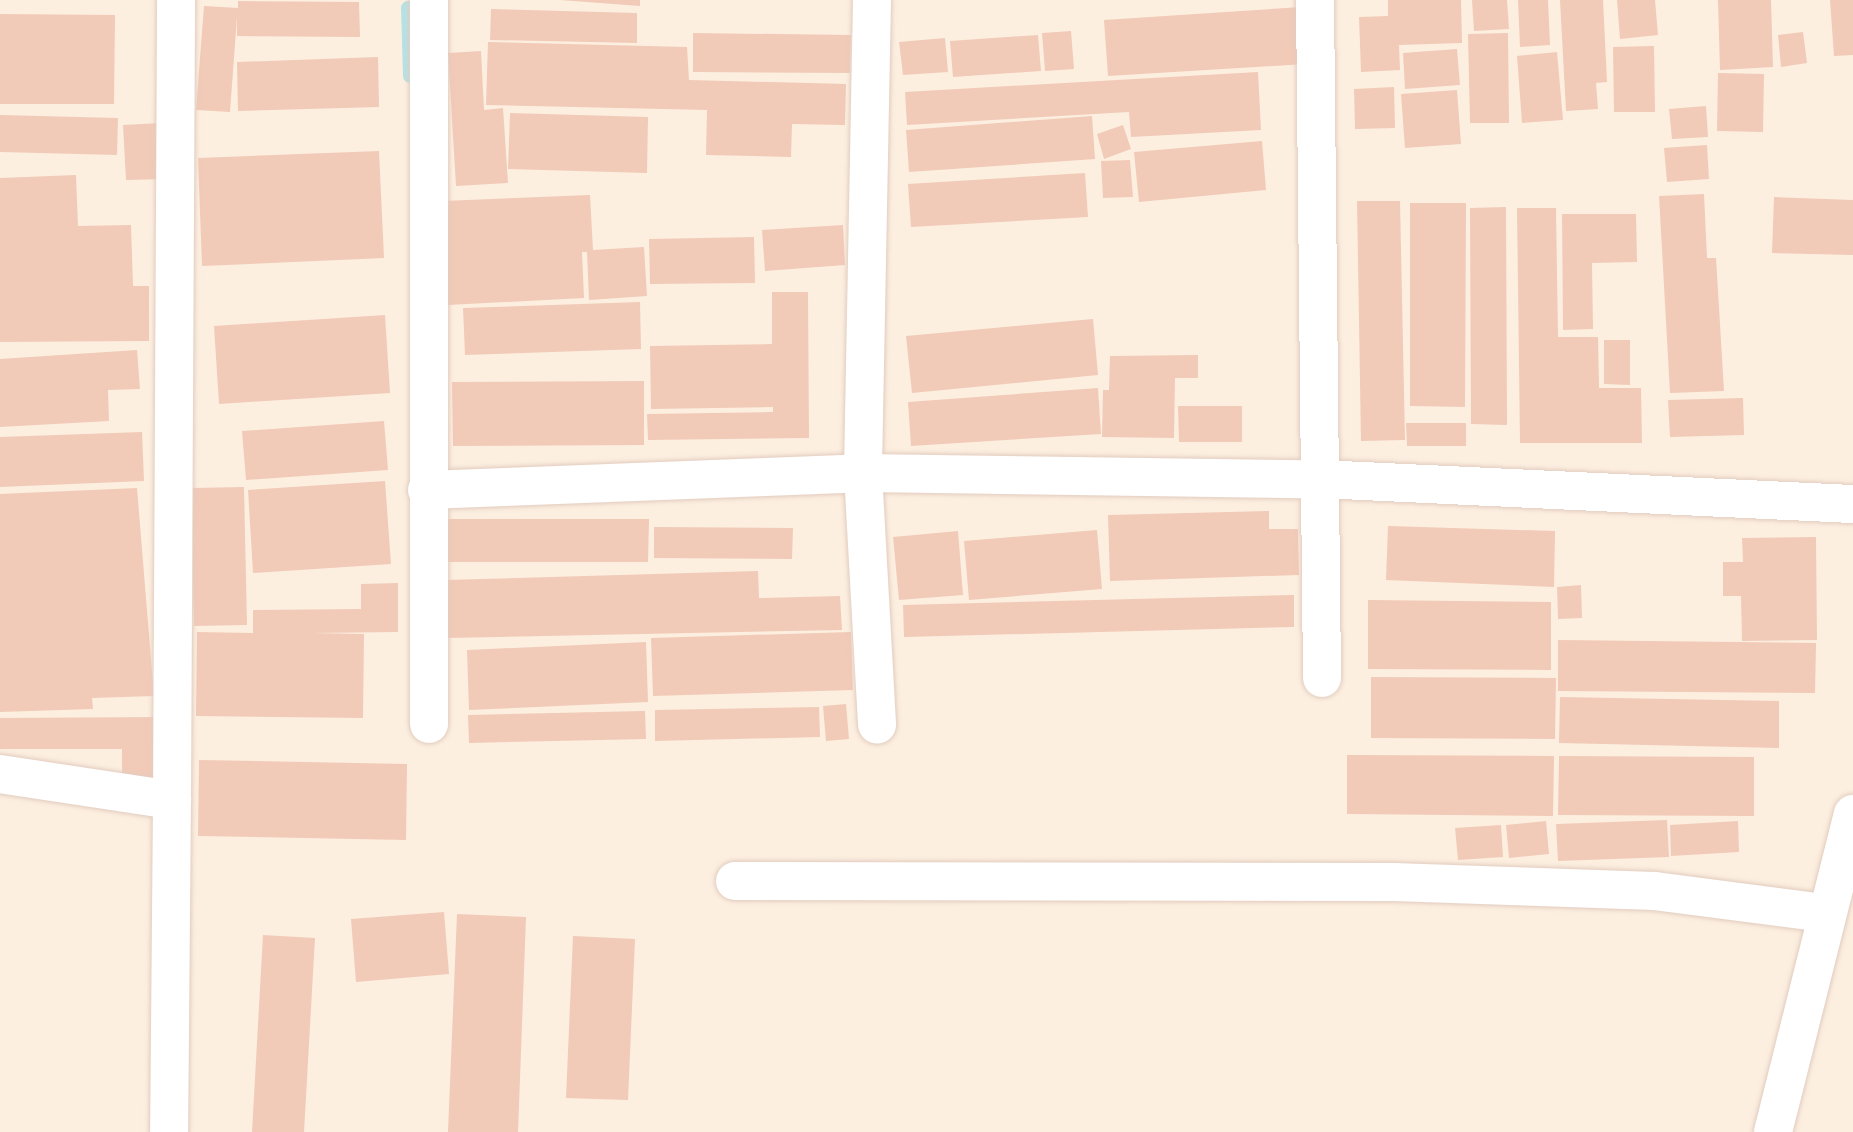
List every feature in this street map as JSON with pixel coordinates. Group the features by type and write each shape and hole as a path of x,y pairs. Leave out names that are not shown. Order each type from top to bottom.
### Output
{"street":[{"path":"169,1132 176,0"},
{"path":"429,0 429,724"},
{"path":"872,0 863,473 877,725"},
{"path":"1315,0 1322,678"},
{"path":"427,490 863,473 1320,479 1853,504"},
{"path":"0,774 172,800"},
{"path":"1773,1132 1825,913 1853,814"},
{"path":"736,881 1394,882 1655,891 1825,913"}],"building":[{"path":"560,0 640,0 640,6"},
{"path":"1388,0 1461,0 1462,43 1399,45 1400,70 1361,72 1359,17 1388,16"},
{"path":"1472,0 1507,0 1509,29 1474,31"},
{"path":"1518,0 1548,0 1550,45 1520,47"},
{"path":"1560,0 1603,0 1607,82 1596,83 1598,109 1566,111"},
{"path":"1617,0 1655,0 1658,35 1620,39"},
{"path":"1718,0 1771,0 1773,67 1720,70"},
{"path":"1830,0 1853,0 1853,55 1834,56"},
{"path":"238,1 359,2 360,37 237,36 237,17 230,112 196,110 204,6 238,8"},
{"path":"1301,7 1305,64 1108,76 1104,20"},
{"path":"491,9 637,13 637,43 490,40"},
{"path":"0,14 115,15 114,104 0,104"},
{"path":"1071,31 1074,69 1045,71 1042,33"},
{"path":"1803,32 1807,63 1781,67 1778,35"},
{"path":"693,33 851,35 850,73 693,72"},
{"path":"1508,33 1509,123 1470,123 1468,34"},
{"path":"1038,35 1041,71 953,77 950,41"},
{"path":"945,38 948,72 903,75 899,42"},
{"path":"488,42 687,47 689,80 846,84 845,125 792,124 791,157 706,155 707,110 486,105"},
{"path":"1654,46 1655,112 1614,112 1613,47"},
{"path":"1457,49 1460,85 1405,89 1403,53"},
{"path":"481,51 484,110 503,108 508,183 456,186 448,53"},
{"path":"1557,52 1563,120 1522,123 1517,56"},
{"path":"378,57 379,107 238,111 237,62"},
{"path":"1258,72 1261,130 1131,137 1129,112 907,125 905,92"},
{"path":"1718,73 1764,74 1763,132 1717,131"},
{"path":"1394,87 1395,128 1355,129 1354,89"},
{"path":"1457,90 1461,144 1405,148 1401,94"},
{"path":"1706,106 1708,137 1672,139 1669,109"},
{"path":"510,113 648,117 647,173 508,169"},
{"path":"0,115 118,118 117,155 0,152"},
{"path":"1092,116 1095,159 909,172 906,130"},
{"path":"161,123 164,179 126,180 123,125"},
{"path":"1123,125 1131,149 1104,159 1097,134"},
{"path":"1262,141 1266,190 1139,202 1134,152"},
{"path":"1707,145 1709,179 1667,182 1664,148"},
{"path":"379,151 384,258 202,266 198,158"},
{"path":"1130,160 1133,197 1103,198 1101,161"},
{"path":"1085,173 1088,217 911,227 908,184"},
{"path":"76,175 78,226 131,225 133,286 149,286 149,341 0,342 0,178"},
{"path":"1704,194 1707,258 1716,258 1724,391 1670,393 1659,196"},
{"path":"590,195 593,250 644,247 647,296 589,300 587,252 582,252 584,298 448,305 443,201"},
{"path":"1774,197 1853,200 1853,255 1772,253"},
{"path":"1357,201 1400,201 1405,440 1361,441"},
{"path":"1410,203 1466,203 1465,407 1410,406"},
{"path":"1506,207 1507,425 1471,424 1470,208"},
{"path":"1517,208 1556,208 1558,337 1598,337 1599,388 1641,388 1642,443 1520,443"},
{"path":"1562,214 1636,214 1637,262 1592,263 1593,329 1563,330"},
{"path":"843,225 845,265 765,271 762,230"},
{"path":"754,237 755,283 650,284 649,239"},
{"path":"772,292 808,292 809,438 648,440 647,414 773,412 773,407 651,409 650,346 772,344"},
{"path":"640,302 641,349 465,355 463,308"},
{"path":"385,315 390,393 219,404 214,326"},
{"path":"1093,319 1098,375 912,393 906,336"},
{"path":"1604,340 1630,340 1630,385 1604,384"},
{"path":"137,350 140,389 108,390 109,421 0,427 0,359"},
{"path":"1198,355 1198,378 1175,378 1174,438 1102,437 1103,390 1109,390 1110,356"},
{"path":"644,381 644,445 453,446 452,382"},
{"path":"1098,388 1101,434 911,446 908,402"},
{"path":"1743,398 1744,435 1670,437 1668,400"},
{"path":"1178,406 1242,406 1242,442 1179,442"},
{"path":"384,421 388,470 246,480 242,431"},
{"path":"1406,423 1466,423 1466,446 1407,446"},
{"path":"142,432 144,481 0,487 0,437"},
{"path":"385,481 391,564 253,573 248,490"},
{"path":"244,487 247,625 194,626 191,488"},
{"path":"137,488 154,696 92,698 93,709 0,712 0,494"},
{"path":"1269,511 1269,529 1298,529 1299,575 1110,581 1108,515"},
{"path":"444,519 649,519 648,562 445,562"},
{"path":"1388,526 1555,531 1554,587 1386,580"},
{"path":"654,527 793,528 792,559 654,558"},
{"path":"1097,530 1102,589 969,600 964,541"},
{"path":"958,531 963,595 899,600 893,537"},
{"path":"1816,537 1817,640 1742,641 1741,596 1723,596 1723,562 1743,562 1742,538"},
{"path":"758,571 759,598 840,596 842,630 447,638 446,580"},
{"path":"398,583 398,632 311,633 364,634 363,718 196,716 197,632 253,633 253,610 361,609 361,584"},
{"path":"1581,585 1582,618 1558,619 1557,587"},
{"path":"1294,595 1294,627 904,637 903,605"},
{"path":"1368,600 1551,602 1551,670 1368,669"},
{"path":"851,632 853,690 653,696 651,638"},
{"path":"1558,640 1816,643 1815,693 1558,691"},
{"path":"646,642 648,702 469,710 467,650"},
{"path":"1371,677 1556,678 1555,739 1371,738"},
{"path":"1560,697 1779,701 1779,748 1559,743"},
{"path":"846,704 849,739 826,741 823,706"},
{"path":"819,707 820,737 655,741 655,710"},
{"path":"645,711 646,739 469,743 468,715"},
{"path":"160,717 160,786 122,787 122,749 0,749 0,718"},
{"path":"1347,755 1554,756 1553,816 1347,814"},
{"path":"1559,756 1754,757 1754,816 1558,815"},
{"path":"199,760 407,764 406,840 198,836"},
{"path":"1667,820 1669,857 1558,861 1556,824"},
{"path":"1546,821 1549,854 1509,858 1506,825"},
{"path":"1738,821 1739,852 1671,856 1670,825"},
{"path":"1501,825 1503,857 1458,860 1455,828"},
{"path":"444,912 449,974 356,982 351,919"},
{"path":"457,914 526,917 518,1132 448,1132"},
{"path":"263,935 315,938 304,1132 252,1132"},
{"path":"573,936 635,939 628,1100 566,1098"}],"waterway":[{"path":"408,8 410,76"}]}
